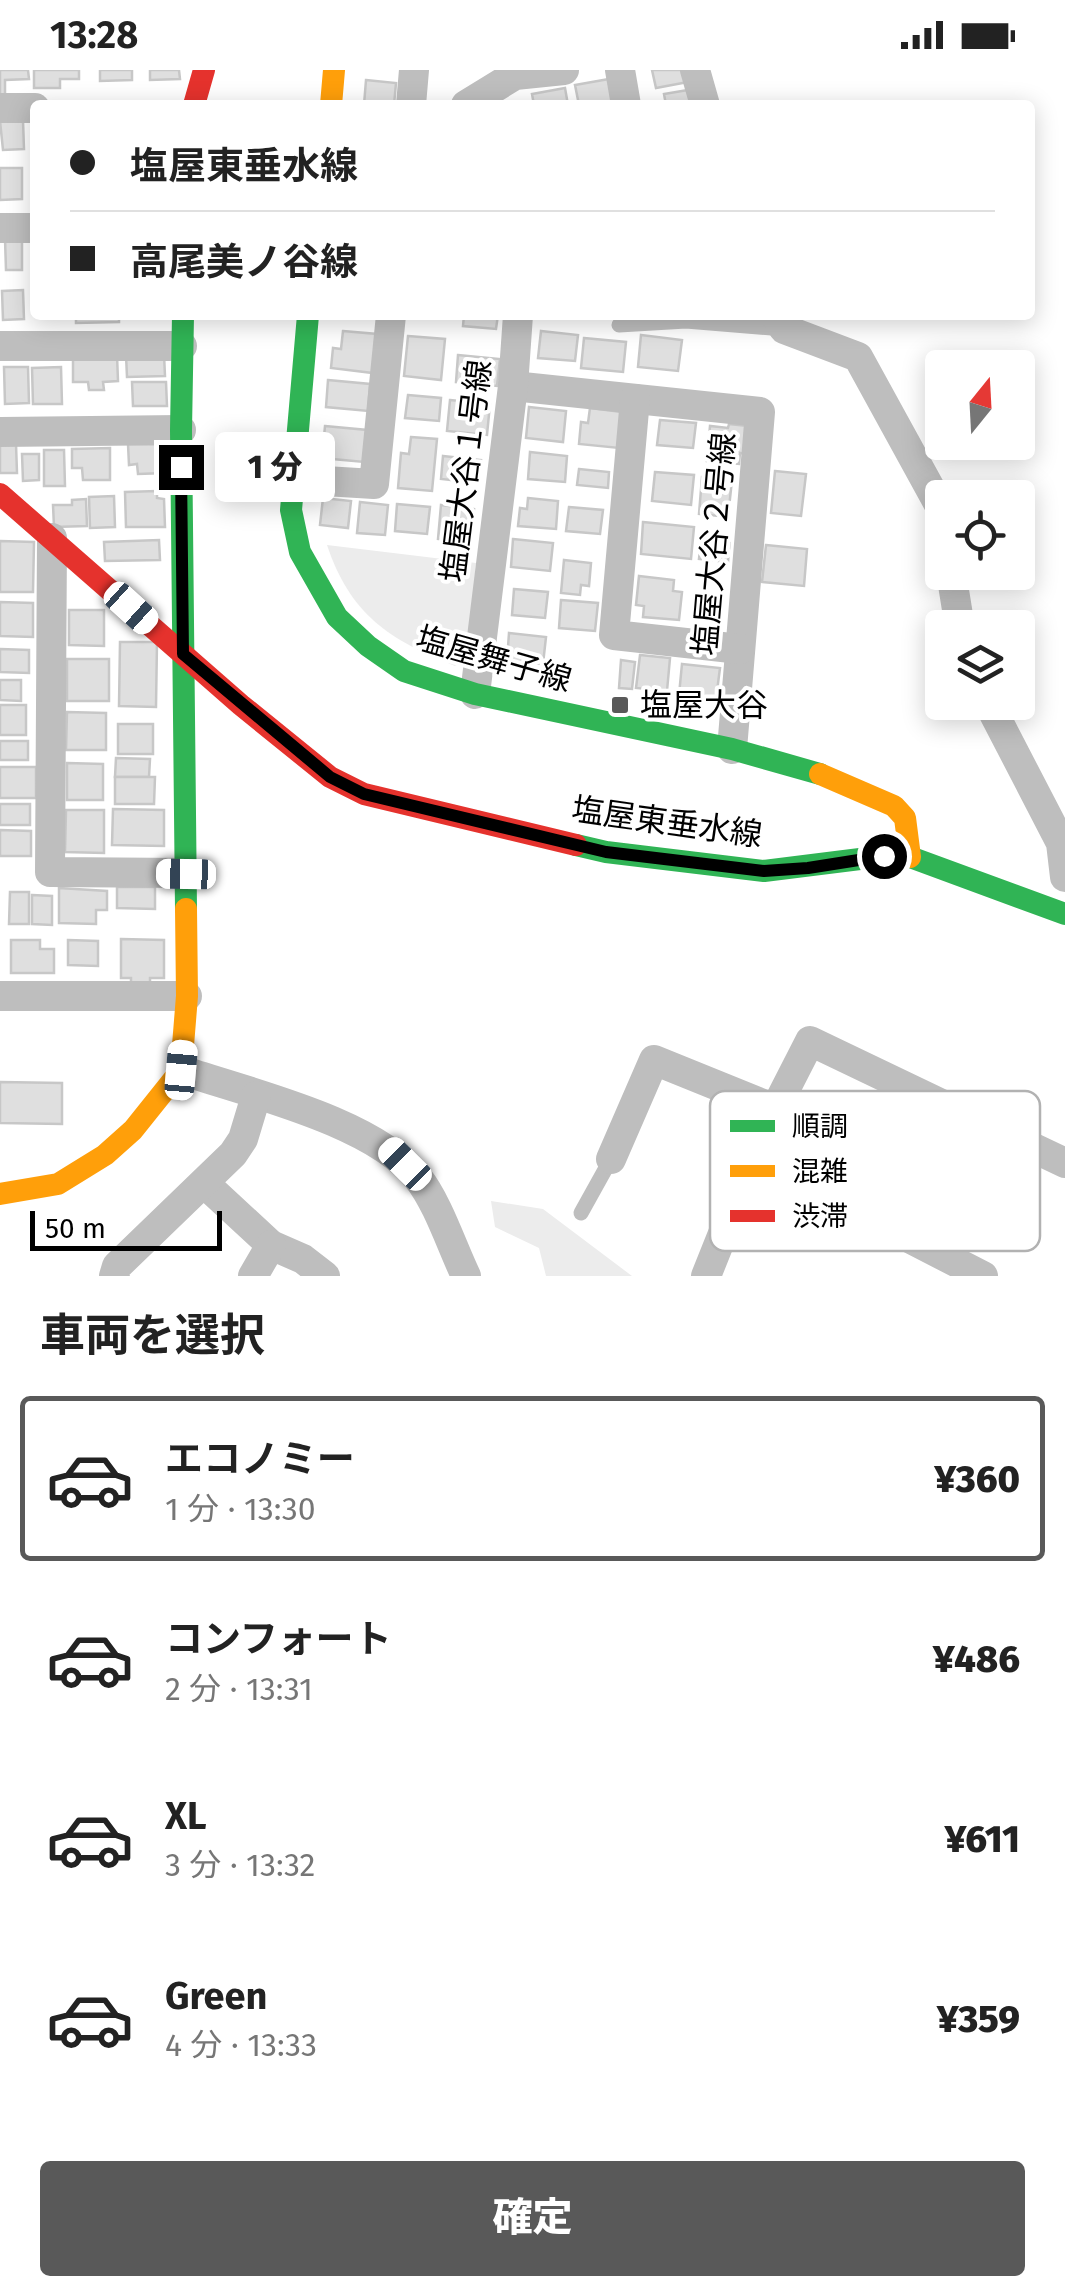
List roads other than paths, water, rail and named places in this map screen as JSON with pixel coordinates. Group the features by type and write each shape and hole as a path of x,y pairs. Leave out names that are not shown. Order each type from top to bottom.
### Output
{"street":[{"path":"195,100 204,70"},
{"path":"331,100 334,70"},
{"path":"412,100 414,70"},
{"path":"474,100 515,76 564,70"},
{"path":"620,70 625,100"},
{"path":"696,70 704,100"},
{"path":"0,108 30,108"},
{"path":"0,228 30,228"},
{"path":"0,1194 58,1184 106,1155 134,1130 181,1070 187,996 180,430 183,320"},
{"name":"塩屋舞子線","path":"308,320 291,510 300,552 336,616 368,646 404,671 475,694 732,750 818,773 894,806 906,818 910,857"},
{"path":"292,479 374,484 390,320"},
{"name":"塩屋大谷１号線","path":"475,694 518,320"},
{"path":"779,322 858,357 926,480"},
{"path":"0,346 182,346"},
{"name":"塩屋大谷２号線","path":"513,386 760,412 732,750"},
{"path":"635,399 614,635 740,649"},
{"path":"0,432 180,430"},
{"name":"塩屋東垂水線","path":"0,494 330,777 364,794 606,852 764,871 884,856 910,857 1065,914"},
{"path":"52,538 50,872 186,874"},
{"path":"997,720 1061,843 1065,876"},
{"path":"0,996 187,996"},
{"path":"784,1091 810,1041 915,1091"},
{"path":"610,1159 654,1060 731,1091"},
{"path":"181,1070 349,1128 390,1149 420,1180 466,1276"},
{"path":"114,1276 117,1266 234,1154 243,1139 256,1096"},
{"path":"1040,1151 1065,1163"},
{"path":"204,1183 271,1245 303,1259 325,1276"},
{"path":"253,1276 271,1245"},
{"path":"706,1276 716,1251"},
{"path":"934,1251 983,1276"}],"lane":[{"path":"619,325 642,320"},
{"path":"732,320 779,322"},
{"path":"581,1213 610,1159"}],"place":[{"name":"塩屋大谷","path":"620,705"}]}
